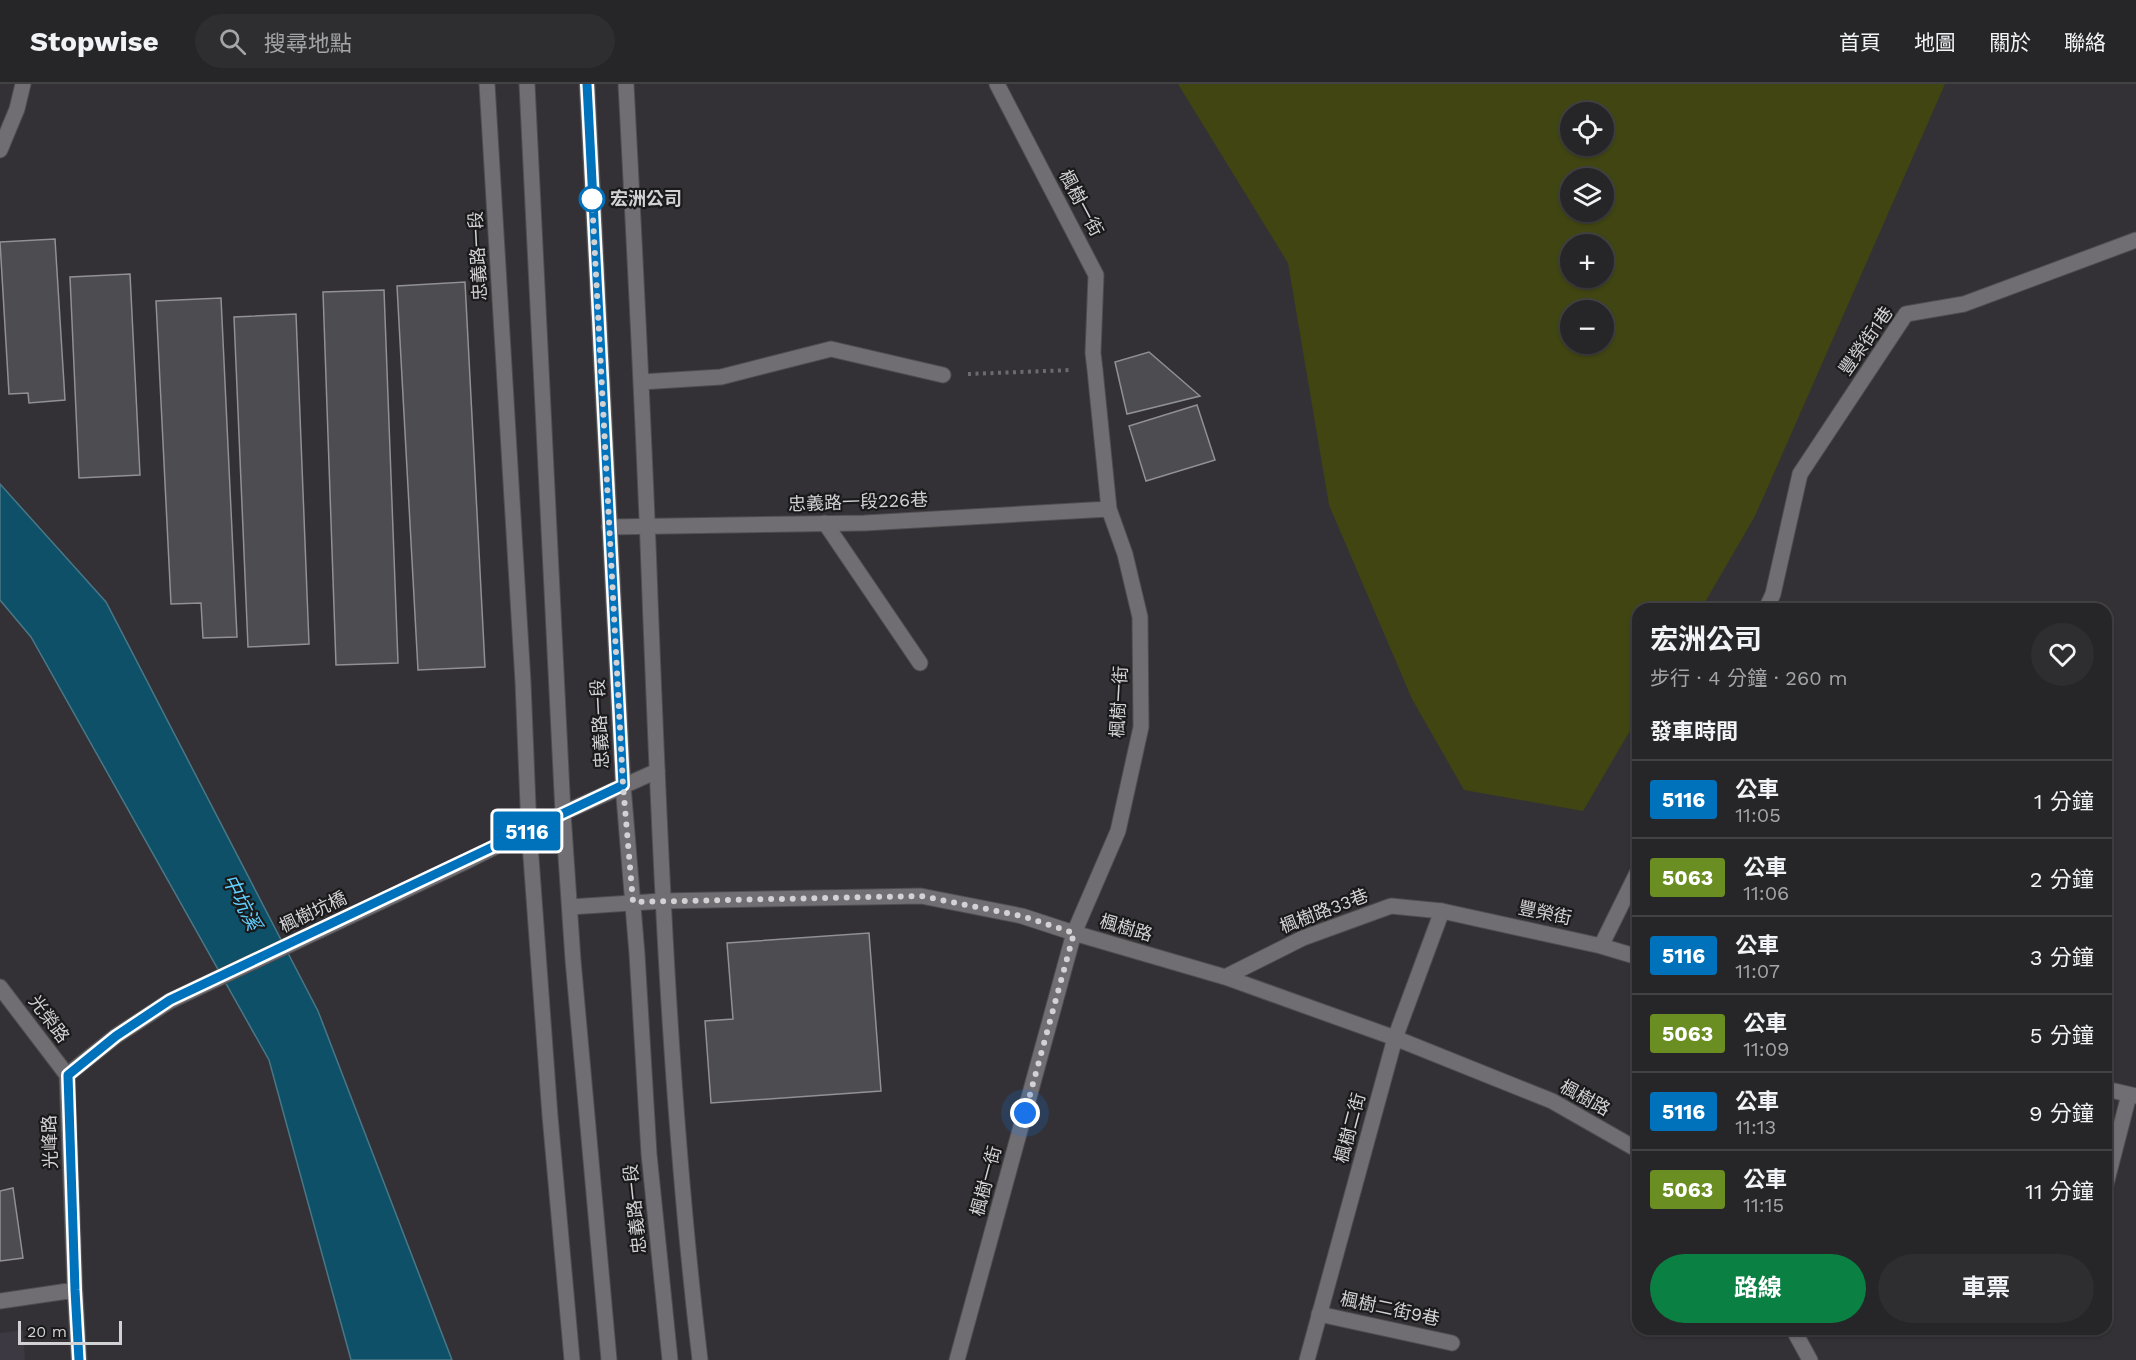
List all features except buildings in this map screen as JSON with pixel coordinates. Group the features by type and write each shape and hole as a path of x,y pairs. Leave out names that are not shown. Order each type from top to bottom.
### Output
{"street":[{"path":"0,150 17,109 23,84"},
{"name":"忠義路一段","path":"487,84 523,682 529,830 550,1116 572,1360"},
{"path":"527,84 563,813 573,960 609,1360"},
{"name":"忠義路一段","path":"587,84 623,785 649,1154 670,1360"},
{"path":"626,84 648,526 662,901 682,1190 700,1360"},
{"name":"楓樹一街","path":"957,1360 1074,933 1118,831 1141,727 1140,617 1125,554 1109,509 1093,353 1096,275 997,84"},
{"name":"豐榮街1巷","path":"1769,603 1773,594 1800,474 1906,314 1964,304 2136,240"},
{"path":"641,382 721,377 831,349 943,375"},
{"name":"忠義路一段226巷","path":"609,526 825,523 1109,509"},
{"path":"825,523 920,663"},
{"path":"529,830 657,771"},
{"name":"楓樹坑橋","path":"68,1075 116,1036 170,1000 529,830"},
{"path":"1601,946 1632,883"},
{"name":"楓樹路","path":"570,907 662,901 921,896 1022,916 1225,977 1395,1038 1552,1101 1632,1147"},
{"name":"楓樹路33巷","path":"1225,977 1303,938 1391,906 1442,911"},
{"name":"豐榮街","path":"1442,911 1601,946 1632,955"},
{"name":"楓樹二街","path":"1307,1360 1395,1038 1442,911"},
{"name":"光榮路","path":"0,987 68,1075"},
{"name":"光峰路","path":"68,1075 75,1290 80,1360"},
{"path":"2112,1091 2132,1096 2112,1164"},
{"path":"0,1301 75,1290"},
{"name":"楓樹二街9巷","path":"1319,1314 1452,1343"},
{"path":"1796,1335 1810,1360"}],"path":[{"path":"943,375 1095,369"}],"shaded area":[{"path":"23,1330 25,1360 0,1360 0,1333"}],"green space":[{"path":"1178,84 1945,84 1755,516 1704,603 1632,603 1632,727 1583,811 1464,790 1412,699 1329,505 1288,263"}],"water":[{"name":"中坑溪","path":"0,484 106,602 318,1011 452,1360 351,1360 269,1060 31,637 0,600"}],"bus line":[{"name":"5116","path":"79,1360 68,1075 116,1036 170,1000 465,862 623,785 587,84"}],"place":[{"name":"宏洲公司","path":"592,199"}],"route":[{"path":"592,199 623,785 633,902 921,896 1022,916 1074,933 1025,1113"}]}
